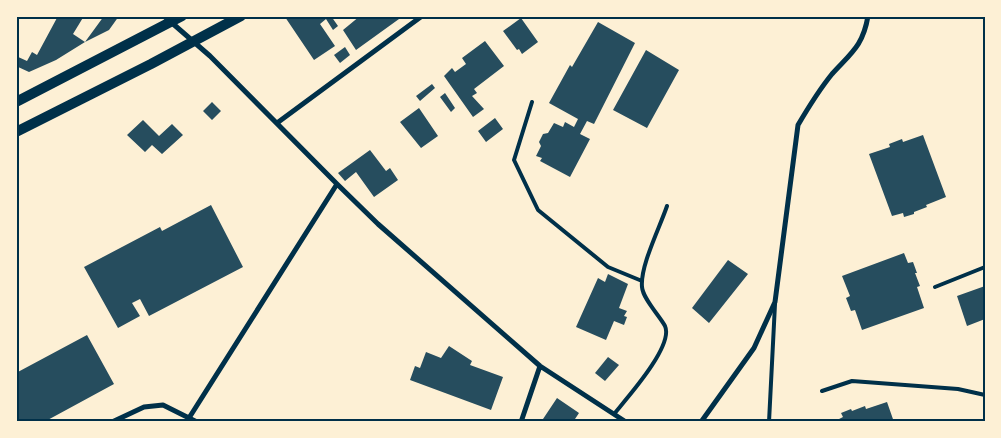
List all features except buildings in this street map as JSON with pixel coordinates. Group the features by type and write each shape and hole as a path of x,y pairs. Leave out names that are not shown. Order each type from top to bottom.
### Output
{"main road":[{"path":"16,102 167,19 182,16"},
{"path":"16,132 241,16"}],"street":[{"path":"277,123 422,16"},
{"path":"701,422 754,348 775,302 798,126 812,102 832,75 853,53 866,32 868,16"},
{"path":"167,19 277,123 378,224 540,366 626,422"},
{"path":"189,418 337,184"},
{"path":"521,422 540,366"},
{"path":"112,422 144,407 163,405 197,422"}],"lane":[{"path":"532,102 514,160 538,210 608,267 642,280"},
{"path":"614,414 648,371 665,340 666,328 642,290 642,280 646,263 667,206"},
{"path":"935,287 985,267"},
{"path":"769,422 775,302"},
{"path":"822,391 852,381 958,389 985,395"}]}
